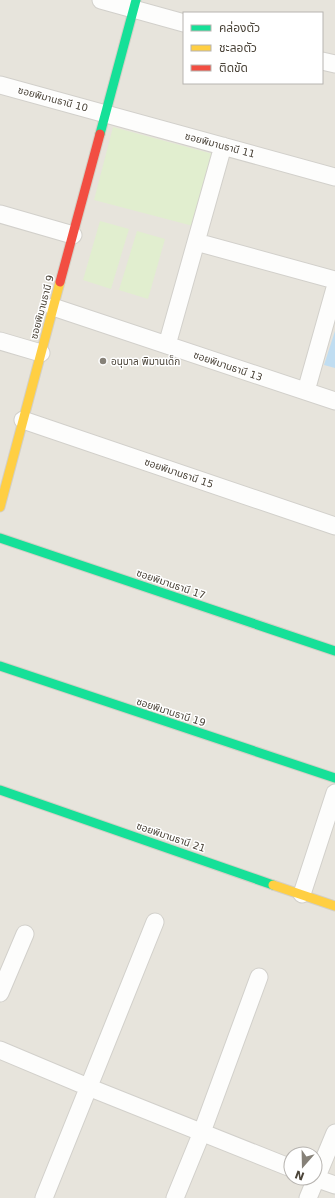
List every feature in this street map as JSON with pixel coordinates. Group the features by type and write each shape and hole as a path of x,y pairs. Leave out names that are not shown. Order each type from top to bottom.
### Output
{"street":[{"path":"101,0 135,4 183,23"},
{"name":"ซอยพิมานธานี 9","path":"0,507 5,467 23,420 135,4"},
{"path":"323,61 335,64"},
{"name":"ซอยพิมานธานี 10","path":"0,85 105,114"},
{"name":"ซอยพิมานธานี 11","path":"105,114 335,177"},
{"path":"167,345 223,146"},
{"path":"0,214 73,235"},
{"path":"196,242 335,280"},
{"path":"306,392 335,288"},
{"name":"ซอยพิมานธานี 13","path":"53,307 335,401"},
{"path":"0,341 41,353"},
{"name":"ซอยพิมานธานี 15","path":"23,420 335,526"},
{"name":"ซอยพิมานธานี 17","path":"0,538 335,651"},
{"name":"ซอยพิมานธานี 19","path":"0,666 335,778"},
{"name":"ซอยพิมานธานี 21","path":"0,790 335,906"},
{"path":"302,894 335,793"},
{"path":"44,1198 155,922"},
{"path":"0,993 25,934"},
{"path":"175,1198 202,1132 259,978"},
{"path":"0,1050 88,1087 283,1165"},
{"path":"323,1161 335,1133"},
{"path":"323,1181 335,1185"},
{"path":"308,1198 313,1186"}],"shaded area":[{"path":"0,0 335,0 335,1198 0,1198"}],"green space":[{"path":"113,127 213,154 193,226 94,200"},
{"path":"100,221 129,229 111,289 83,280"},
{"path":"137,231 165,239 148,299 119,290"}],"water":[{"path":"335,331 335,368 324,365"}],"traffic: fast":[{"path":"100,134 136,0"},
{"path":"0,538 335,651"},
{"path":"0,666 335,778"},
{"path":"0,790 273,885"}],"traffic: slow":[{"path":"0,507 60,282"},
{"path":"273,885 335,906"}],"traffic: jam":[{"path":"60,282 100,134"}],"place":[{"name":"อนุบาล พิมานเด็ก","path":"103,361"}]}
